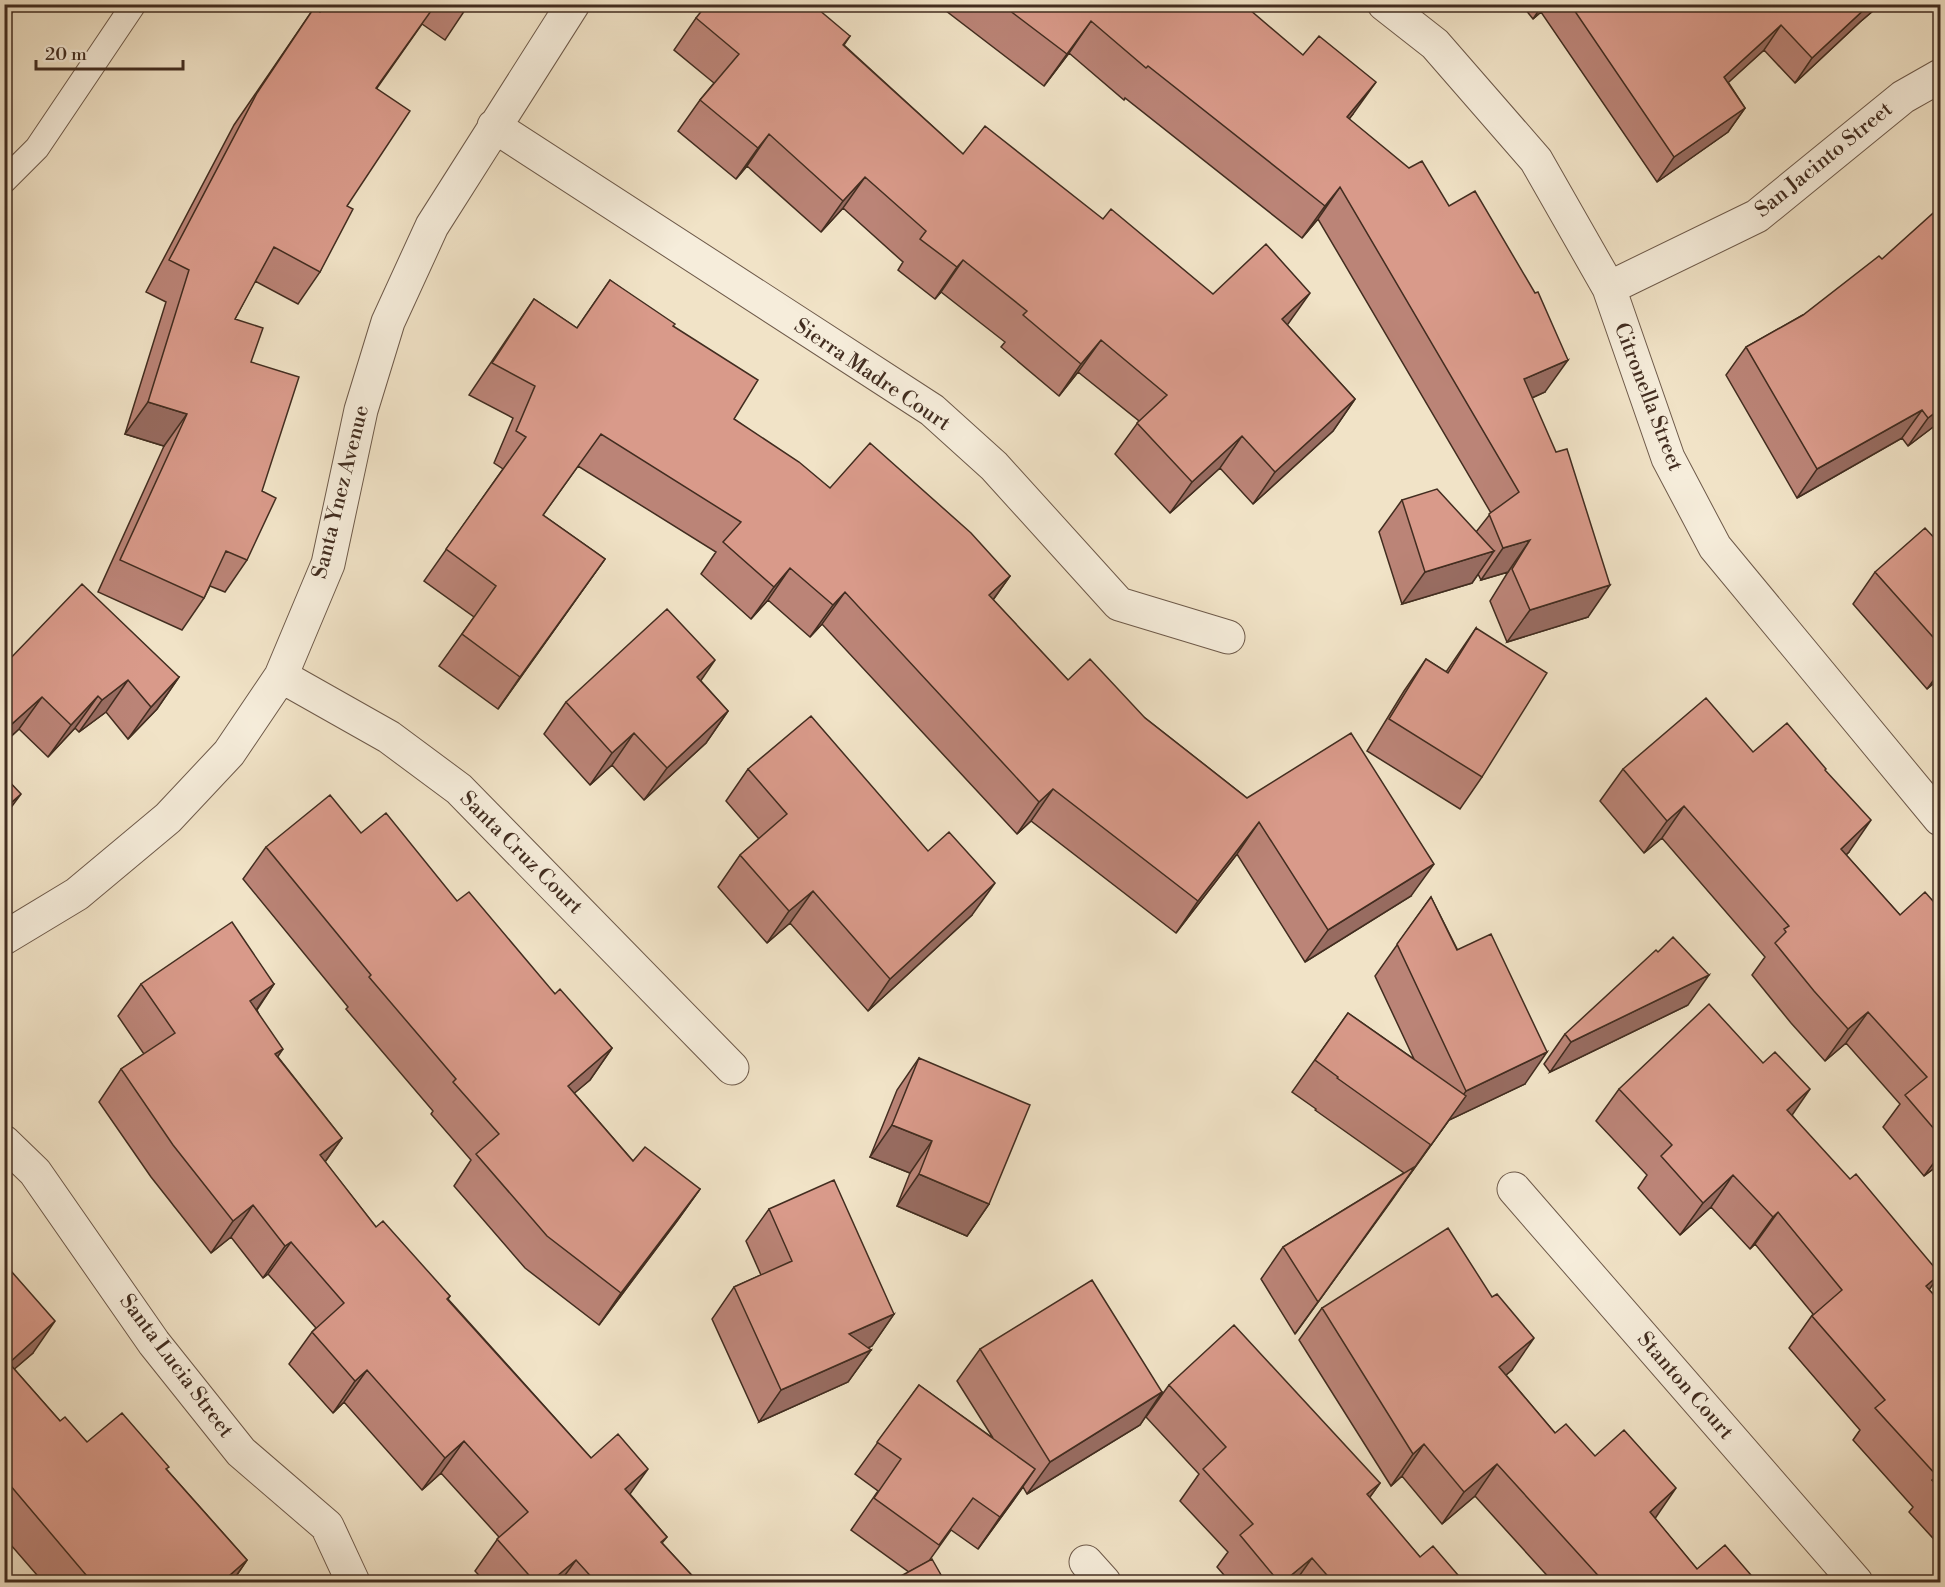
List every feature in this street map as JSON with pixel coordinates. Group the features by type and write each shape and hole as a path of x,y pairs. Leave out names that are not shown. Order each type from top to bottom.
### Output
{"street":[{"name":"Santa Ynez Avenue","path":"4,938 77,894 168,818 229,753 280,676 328,564 361,410 388,322 432,226 573,4"},
{"name":"Citronella Street","path":"1384,4 1435,44 1536,160 1608,288 1668,458 1715,547 1941,819"},
{"name":"San Jacinto Street","path":"1608,288 1756,216 1903,98 1941,76"},
{"name":"Sierra Madre Court","path":"494,126 932,410 994,466 1119,604 1228,637"},
{"name":"Santa Cruz Court","path":"280,676 389,737 459,789 732,1068"},
{"name":"Santa Lucia Street","path":"4,1142 35,1172 154,1342 241,1452 327,1526 352,1582"},
{"name":"Stanton Court","path":"1514,1189 1856,1582"}],"lane":[{"path":"4,181 37,148 134,4"}],"building":[{"path":"4,4 18,4 4,24"},
{"path":"325,4 436,4 376,88 410,111 347,206 353,209 320,272 274,247 235,319 263,328 251,362 299,377 262,491 276,498 247,560 226,551 204,598 120,560 187,414 148,402 189,270 169,260 257,93 314,8 320,12"},
{"path":"707,4 812,4 850,36 843,45 963,154 985,126 1103,219 1111,209 1213,294 1266,244 1310,293 1282,319 1355,399 1275,472 1242,436 1192,482 1137,423 1167,395 1101,340 1081,364 1023,315 1027,311 963,260 957,267 920,239 926,231 865,177 843,201 769,134 758,148 700,100 739,54 696,18"},
{"path":"1001,4 1243,4 1303,55 1319,36 1376,82 1347,117 1409,168 1422,161 1449,206 1475,191 1535,293 1538,292 1568,360 1524,379 1556,452 1567,449 1610,585 1530,610 1512,569 1530,540 1503,548 1489,514 1519,492 1340,187 1325,206 1148,66 1146,68 1091,21 1067,54"},
{"path":"1570,4 1870,4 1812,58 1781,25 1724,77 1745,108 1674,157"},
{"path":"1941,206 1941,408 1928,418 1922,410 1817,469 1746,347 1803,315 1879,256 1882,259"},
{"path":"610,280 675,324 673,326 758,380 734,419 799,462 830,488 870,443 971,533 1010,576 989,595 1068,680 1090,659 1145,718 1247,798 1351,733 1434,864 1328,930 1259,822 1198,901 1053,789 1039,802 845,592 833,605 790,568 774,587 723,542 741,522 601,434 543,515 605,559 520,677 462,634 496,586 446,549 526,437 516,431 535,386 492,363 534,299 577,328"},
{"path":"1437,489 1494,551 1425,572 1402,500"},
{"path":"1925,528 1941,545 1941,646 1875,572"},
{"path":"82,584 179,677 151,707 128,680 102,700 98,696 71,725 42,697 4,731 4,665"},
{"path":"667,609 715,660 697,677 728,711 667,768 634,733 612,753 566,702"},
{"path":"1476,628 1547,673 1482,777 1389,719 1426,659 1448,673"},
{"path":"1706,698 1753,752 1787,723 1825,770 1871,820 1841,849 1900,915 1925,892 1941,910 1941,962 1937,965 1941,970 1941,1137 1905,1095 1927,1077 1868,1012 1848,1029 1775,943 1786,932 1784,929 1789,926 1684,806 1667,821 1623,769"},
{"path":"811,716 928,851 949,832 995,883 890,979 813,891 789,911 740,855 787,814 748,769"},
{"path":"4,776 21,794 4,809"},
{"path":"330,795 361,833 386,813 457,901 469,892 555,994 560,989 612,1048 568,1086 633,1161 645,1147 700,1189 621,1293 547,1236 476,1154 499,1134 453,1082 456,1079 369,977 371,975 266,847"},
{"path":"1431,897 1457,950 1491,934 1547,1052 1466,1091 1397,944"},
{"path":"232,922 274,984 250,1001 283,1049 275,1054 342,1138 320,1155 376,1227 383,1221 450,1296 447,1299 591,1458 618,1434 648,1469 625,1489 667,1537 661,1542 698,1582 596,1582 576,1560 550,1582 535,1582 497,1539 528,1512 464,1441 445,1458 367,1370 355,1381 312,1332 344,1303 291,1242 285,1246 253,1205 233,1221 173,1145 121,1069 175,1033 141,984"},
{"path":"1673,937 1709,975 1571,1042 1565,1034"},
{"path":"1709,1004 1763,1063 1775,1052 1810,1089 1787,1110 1850,1179 1856,1174 1940,1274 1926,1286 1941,1303 1941,1490 1932,1480 1937,1476 1875,1408 1885,1400 1812,1316 1842,1290 1778,1212 1773,1217 1733,1175 1703,1203 1661,1156 1672,1145 1619,1089"},
{"path":"1348,1013 1466,1096 1431,1145 1315,1060"},
{"path":"919,1058 1030,1105 989,1204 919,1174 932,1141 892,1125"},
{"path":"1414,1168 1318,1302 1283,1247"},
{"path":"834,1180 894,1314 849,1334 871,1350 781,1390 734,1287 792,1261 769,1209"},
{"path":"1448,1228 1492,1297 1497,1294 1534,1338 1499,1367 1555,1433 1566,1424 1595,1456 1624,1430 1676,1488 1650,1512 1697,1569 1725,1545 1757,1582 1604,1582 1497,1464 1464,1492 1424,1444 1413,1454 1322,1308"},
{"path":"4,1263 55,1321 9,1363 60,1421 65,1417 87,1442 122,1413 169,1467 166,1469 247,1560 222,1582 92,1582 4,1478"},
{"path":"1092,1280 1162,1392 1050,1462 980,1349"},
{"path":"1234,1325 1380,1483 1367,1494 1420,1557 1433,1546 1464,1582 1333,1582 1312,1558 1283,1582 1279,1582 1240,1535 1253,1524 1203,1469 1226,1447 1169,1385"},
{"path":"919,1385 1035,1469 1000,1517 973,1498 939,1545 874,1498 901,1459 877,1442"},
{"path":"932,1559 945,1582 890,1582"}]}
